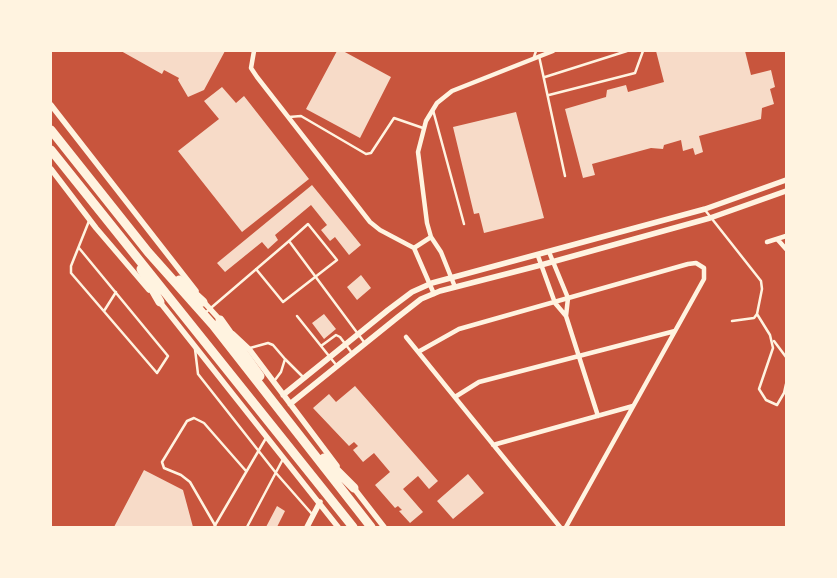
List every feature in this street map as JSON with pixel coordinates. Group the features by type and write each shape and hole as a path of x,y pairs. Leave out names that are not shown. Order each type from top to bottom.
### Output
{"highway":[{"path":"51,130 148,252 206,308 266,393 371,527"},
{"path":"51,150 353,527"},
{"path":"124,241 160,302"},
{"path":"220,320 261,378 266,393"},
{"path":"310,447 317,450 354,488"}],"street":[{"path":"254,51 251,68 370,222 380,230 414,248 434,294"},
{"path":"455,287 440,252 431,237 419,158 423,128 432,109 452,91 553,51"},
{"path":"51,105 158,240 206,308 249,349 384,527"},
{"path":"51,170 160,302 338,527"},
{"path":"283,395 412,292 429,285 705,210 786,180"},
{"path":"290,404 421,299 455,287 710,218 786,191"},
{"path":"767,242 786,236"},
{"path":"414,248 431,237"},
{"path":"778,240 786,249"},
{"path":"550,252 568,298 566,316"},
{"path":"538,256 555,303 566,316 598,416"},
{"path":"418,352 459,329 692,263 699,264 704,268 704,279 566,527"},
{"path":"454,397 479,382 675,331"},
{"path":"406,337 560,527"},
{"path":"493,444 633,406"},
{"path":"307,527 320,502"}],"lane":[{"path":"534,58 536,51"},
{"path":"544,77 627,51"},
{"path":"549,95 635,73 643,51"},
{"path":"539,56 549,95 565,176"},
{"path":"432,109 464,224"},
{"path":"288,117 301,116 366,154 371,153 394,118 423,128"},
{"path":"705,210 761,281 762,289 757,314 754,318 732,321"},
{"path":"79,248 168,356 157,373 71,273 71,266 90,219"},
{"path":"206,308 256,269 308,224 337,260 284,302 256,269"},
{"path":"289,241 317,276 365,343"},
{"path":"104,311 116,292"},
{"path":"757,314 786,357"},
{"path":"297,316 337,366"},
{"path":"321,346 336,335 352,353"},
{"path":"773,340 773,348 759,389 766,400 777,404 784,393 786,384"},
{"path":"249,349 268,343 273,345 304,378"},
{"path":"195,346 198,374 258,451 313,516"},
{"path":"274,382 281,372 285,358"},
{"path":"215,526 190,482 162,465 187,421 194,418 204,423 246,471"},
{"path":"215,526 267,436"},
{"path":"247,527 284,458"}],"building":[{"path":"121,51 225,51 204,90 188,97 178,80 179,78 164,70 162,74"},
{"path":"337,51 343,51 391,77 360,138 306,109"},
{"path":"656,51 745,51 751,75 771,70 775,87 770,89 774,104 762,108 761,119 699,136 703,152 695,155 693,148 683,151 681,140 664,145 663,149 651,148 592,164 595,175 583,178 565,109 606,97 607,90 626,85 628,92 664,82"},
{"path":"222,87 236,103 244,96 309,179 242,232 178,151 219,119 204,101"},
{"path":"516,112 544,218 484,233 479,213 474,214 453,127"},
{"path":"312,185 361,245 349,255 335,237 330,241 321,230 327,225 311,205 275,235 278,240 268,249 262,242 225,272 217,263"},
{"path":"361,275 371,288 357,300 347,287"},
{"path":"324,314 336,329 324,339 312,323"},
{"path":"355,386 438,481 429,489 418,476 403,489 423,512 410,523 399,511 402,510 398,506 395,508 375,485 390,472 374,453 363,462 353,450 358,446 354,442 349,446 313,408 329,394 336,402"},
{"path":"144,470 183,490 193,527 114,527"},
{"path":"468,474 484,493 453,519 437,501"},
{"path":"277,506 285,511 277,527 266,527"}]}
